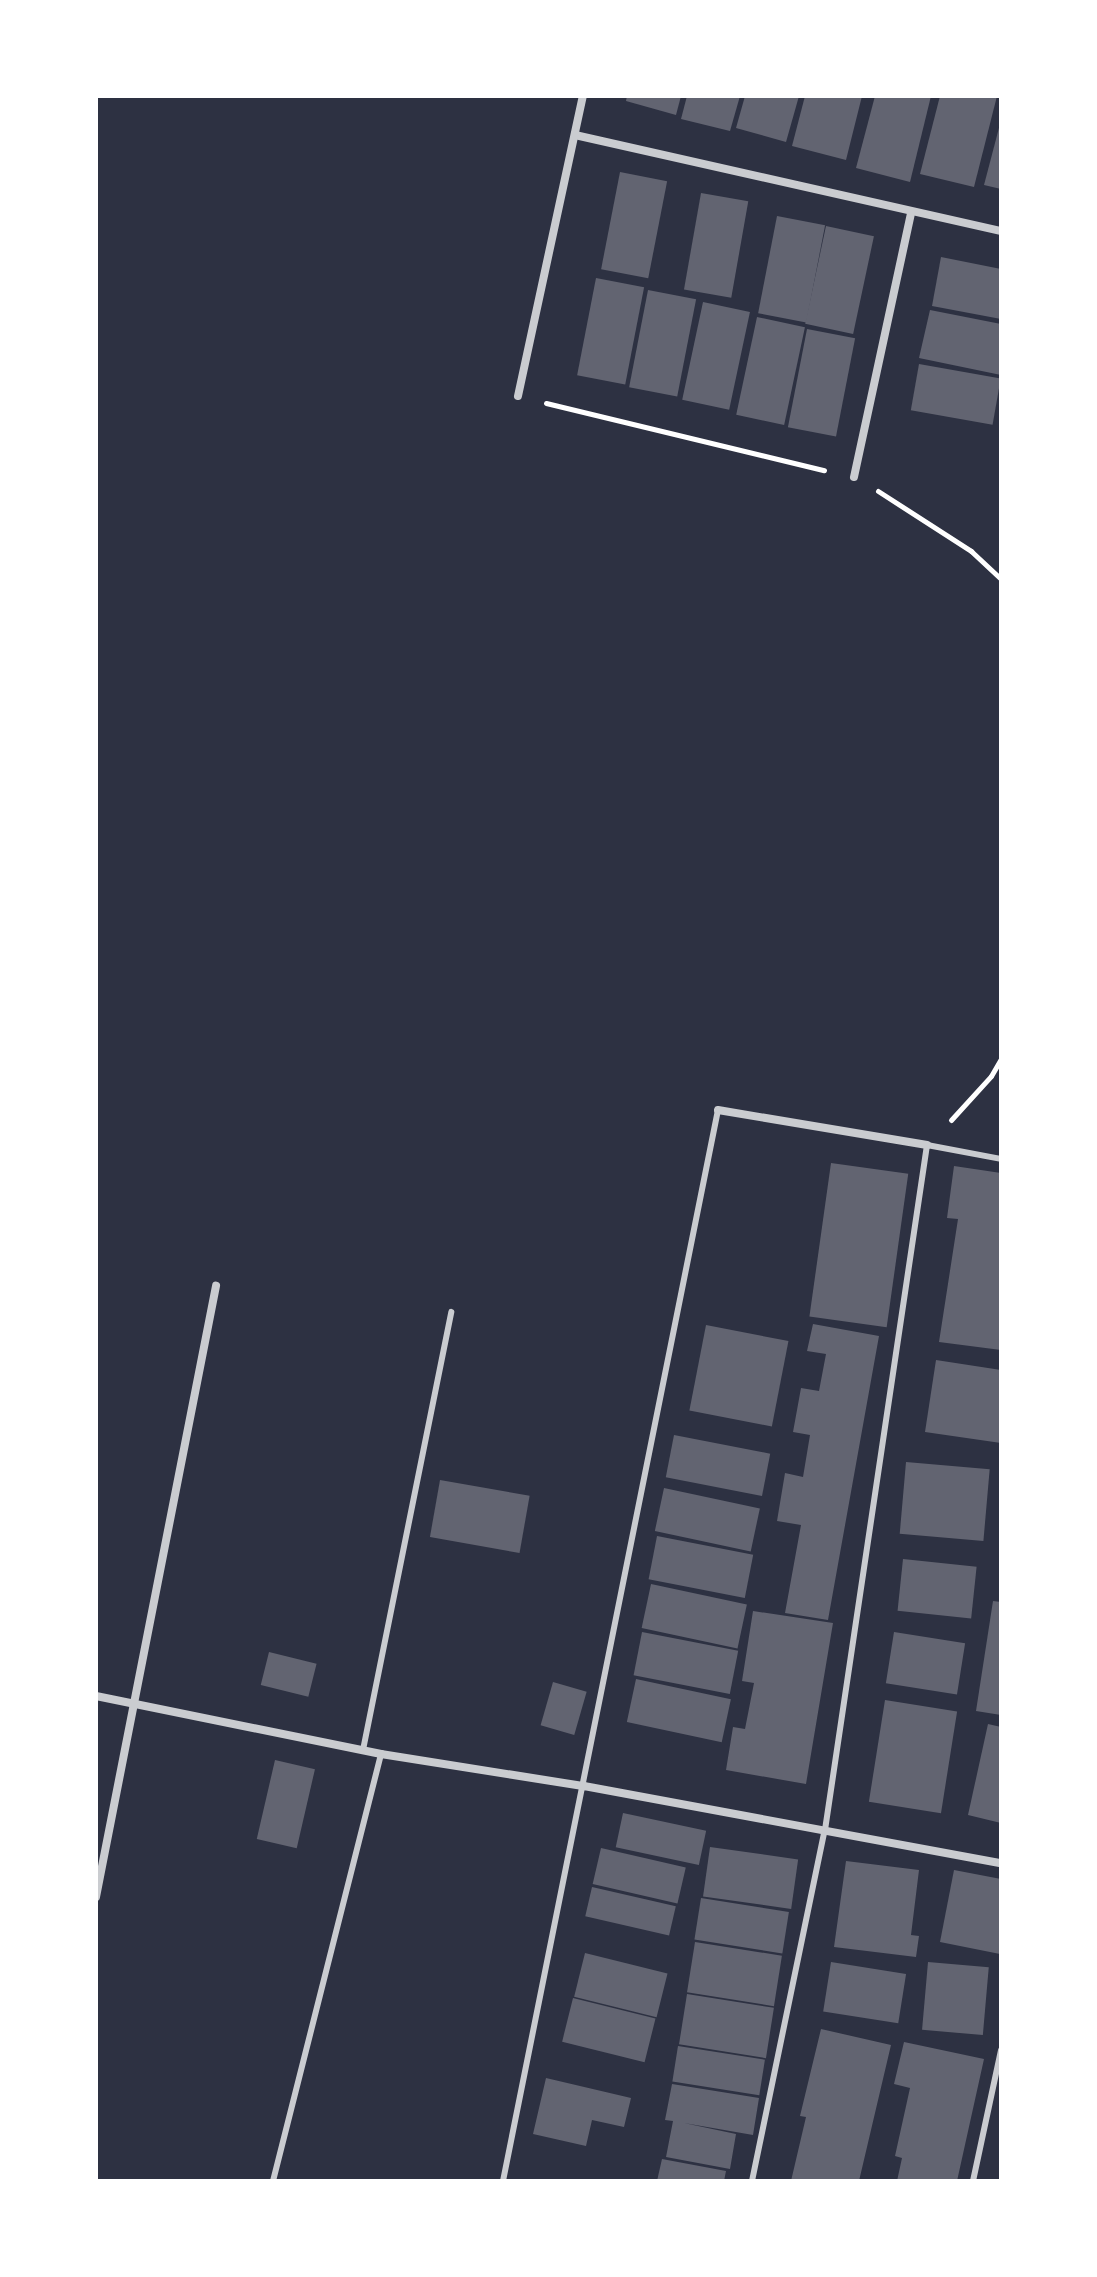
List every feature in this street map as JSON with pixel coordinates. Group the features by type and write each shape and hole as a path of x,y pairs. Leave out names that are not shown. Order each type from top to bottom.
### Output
{"street":[{"path":"518,396 583,96"},
{"path":"575,135 1001,231"},
{"path":"854,477 911,213"},
{"path":"718,1110 927,1145"},
{"path":"96,1897 216,1286"},
{"path":"96,1696 381,1754 584,1786 1001,1863"}],"lane":[{"path":"503,2181 718,1110"},
{"path":"752,2181 825,1830 927,1145 1001,1159"},
{"path":"363,1750 451,1312"},
{"path":"273,2181 381,1754"},
{"path":"973,2181 1001,2050"}],"path":[{"path":"518,396 854,477 971,551 1001,579"},
{"path":"927,1145 991,1076 1001,1059"}],"building":[{"path":"627,96 681,96 676,115 626,101"},
{"path":"687,96 740,96 730,131 681,119"},
{"path":"745,96 799,96 786,142 736,128"},
{"path":"805,96 862,96 846,160 792,146"},
{"path":"875,96 931,96 910,182 856,168"},
{"path":"940,96 997,96 974,187 920,174"},
{"path":"1001,124 1001,189 984,185"},
{"path":"620,172 667,181 648,278 601,269"},
{"path":"701,193 748,201 731,298 684,290"},
{"path":"777,216 825,225 806,323 758,313"},
{"path":"826,226 874,236 853,334 805,324"},
{"path":"941,257 1001,269 1001,319 932,306"},
{"path":"596,278 644,287 625,385 577,375"},
{"path":"648,290 696,299 677,397 629,387"},
{"path":"703,302 750,312 729,410 682,400"},
{"path":"930,310 1001,324 1001,375 919,358"},
{"path":"757,317 805,327 784,425 736,415"},
{"path":"807,329 855,338 836,437 788,427"},
{"path":"919,364 1001,378 993,425 911,410"},
{"path":"831,1163 908,1174 887,1327 809,1316"},
{"path":"954,1166 1001,1173 1001,1350 939,1342 958,1219 947,1218"},
{"path":"813,1324 879,1336 828,1620 785,1613 801,1525 777,1521 785,1473 803,1477 810,1435 793,1432 801,1388 819,1391 826,1354 807,1351"},
{"path":"706,1325 788,1341 772,1426 689,1410"},
{"path":"936,1360 1001,1370 1001,1443 925,1432"},
{"path":"674,1435 770,1454 762,1496 666,1477"},
{"path":"906,1462 990,1469 983,1541 900,1534"},
{"path":"440,1480 530,1496 520,1553 430,1537"},
{"path":"664,1488 760,1508 751,1551 655,1531"},
{"path":"657,1536 753,1555 745,1598 649,1579"},
{"path":"903,1559 977,1567 971,1618 898,1611"},
{"path":"651,1584 747,1604 738,1648 642,1628"},
{"path":"993,1601 1001,1602 1001,1715 976,1711"},
{"path":"753,1611 833,1623 806,1784 726,1770 733,1727 745,1729 754,1683 742,1681"},
{"path":"642,1632 738,1651 730,1694 634,1675"},
{"path":"894,1632 965,1643 957,1695 886,1683"},
{"path":"269,1652 317,1664 308,1697 261,1685"},
{"path":"636,1679 731,1699 722,1742 627,1722"},
{"path":"553,1682 587,1692 574,1735 541,1725"},
{"path":"885,1700 957,1711 941,1813 869,1802"},
{"path":"988,1724 1001,1727 1001,1823 968,1815"},
{"path":"275,1760 315,1769 297,1848 257,1839"},
{"path":"623,1813 706,1831 699,1865 616,1847"},
{"path":"710,1847 798,1859 791,1909 703,1897"},
{"path":"601,1848 686,1868 677,1904 593,1884"},
{"path":"846,1861 919,1870 911,1935 919,1936 916,1957 834,1947"},
{"path":"954,1870 1001,1879 1000,1954 940,1942"},
{"path":"592,1887 676,1906 669,1936 585,1916"},
{"path":"701,1898 789,1912 782,1953 694,1939"},
{"path":"695,1942 782,1956 774,2006 687,1992"},
{"path":"585,1953 667,1974 657,2017 574,1997"},
{"path":"831,1962 906,1974 898,2023 823,2011"},
{"path":"928,1962 989,1967 983,2035 922,2030"},
{"path":"687,1994 774,2008 766,2058 679,2044"},
{"path":"573,1998 655,2019 645,2062 562,2042"},
{"path":"821,2029 891,2045 859,2181 791,2181 806,2117 800,2116"},
{"path":"904,2042 984,2059 957,2181 897,2181 902,2158 895,2156 910,2088 894,2084"},
{"path":"678,2046 765,2060 759,2095 672,2082"},
{"path":"546,2078 631,2098 624,2127 592,2120 586,2146 533,2134"},
{"path":"672,2084 759,2098 753,2135 684,2123 736,2134 730,2169 666,2157 673,2121 665,2120"},
{"path":"662,2159 726,2171 724,2181 657,2181"}]}
